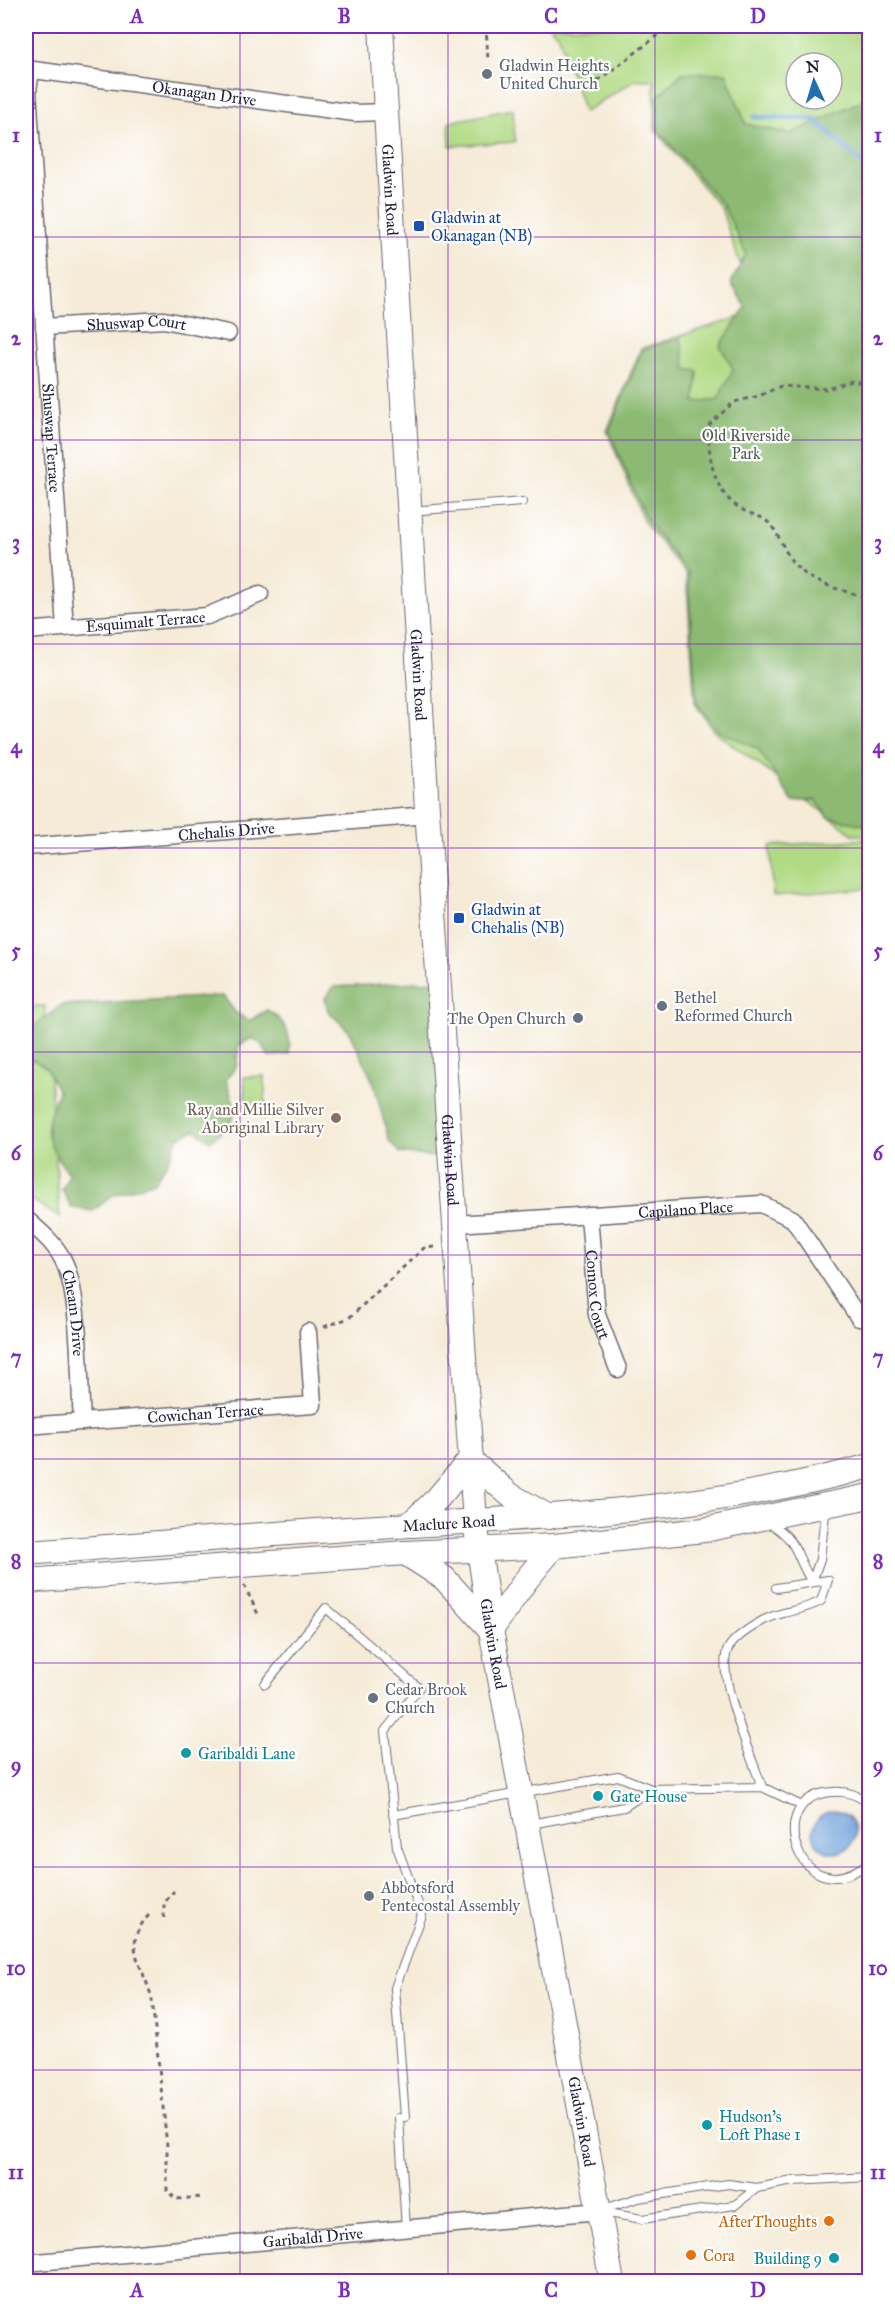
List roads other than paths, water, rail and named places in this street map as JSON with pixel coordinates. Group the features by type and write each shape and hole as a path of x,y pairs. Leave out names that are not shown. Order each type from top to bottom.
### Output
{"main road":[{"name":"Gladwin Road","path":"381,26 428,815 475,1522 491,1630 612,2282"},
{"path":"409,1525 437,1499 470,1460 510,1495 549,1517"},
{"name":"Maclure Road","path":"26,1553 549,1517 699,1501 776,1488 870,1466"},
{"name":"Maclure Road","path":"26,1581 478,1548 554,1546 704,1530 870,1496"},
{"path":"405,1553 444,1578 491,1630 526,1580 554,1546"}],"street":[{"name":"Okanagan Drive","path":"28,69 355,113 385,112"},
{"name":"Shuswap Terrace","path":"28,69 65,628"},
{"name":"Shuswap Court","path":"44,327 164,320 228,333"},
{"name":"Esquimalt Terrace","path":"26,631 207,616 260,594"},
{"name":"Chehalis Drive","path":"26,847 428,815"},
{"name":"Capilano Place","path":"456,1235 589,1215 760,1204 793,1219 859,1318"},
{"name":"Comox Court","path":"589,1215 597,1315 618,1369"},
{"name":"Cheam Drive","path":"26,1219 48,1238 65,1263 73,1293 82,1422"},
{"name":"Cowichan Terrace","path":"26,1426 313,1405 308,1332"},
{"name":"Garibaldi Drive","path":"26,2264 599,2211"}],"lane":[{"path":"410,511 522,502"},
{"path":"812,1582 820,1559 826,1505"},
{"path":"763,1519 783,1531 794,1543 801,1565 812,1582"},
{"path":"762,1787 727,1688 724,1665 728,1648 743,1633 766,1619 806,1609 821,1601 828,1580 776,1588"},
{"path":"265,1684 326,1608 419,1688 385,1731 397,1847 422,1915 395,1988 406,2229"},
{"path":"393,1815 618,1776 651,1789 762,1787 802,1806"},
{"path":"527,1824 624,1807 651,1789"},
{"path":"869,1804 846,1791 821,1793 802,1806 793,1825 794,1844 801,1860 815,1872 834,1877 856,1872 870,1861"},
{"path":"599,2211 638,2198 728,2184 757,2188 793,2181 870,2177"},
{"path":"599,2211 642,2219 735,2205 757,2188"}],"water":[{"path":"834,1811 849,1817 855,1832 849,1847 834,1853 819,1847 813,1832 819,1817"}],"waterway":[{"path":"754,117 814,119 870,171"}],"place":[{"name":"Gladwin Heights United Church","path":"487,74"},
{"name":"Gladwin at Okanagan (NB)","path":"419,226"},
{"name":"Gladwin at Chehalis (NB)","path":"459,918"},
{"name":"Bethel Reformed Church","path":"662,1006"},
{"name":"The Open Church","path":"578,1018"},
{"name":"Ray and Millie Silver Aboriginal Library","path":"336,1118"},
{"name":"Cedar Brook Church","path":"373,1698"},
{"name":"Garibaldi Lane","path":"186,1753"},
{"name":"Gate House","path":"598,1796"},
{"name":"Abbotsford Pentecostal Assembly","path":"369,1896"},
{"name":"Hudson's Loft Phase 1","path":"707,2125"},
{"name":"AfterThoughts","path":"829,2221"},
{"name":"Cora","path":"691,2255"},
{"name":"Building 9","path":"834,2258"}],"park label":[{"name":"Old Riverside Park","path":"746,444"}]}
